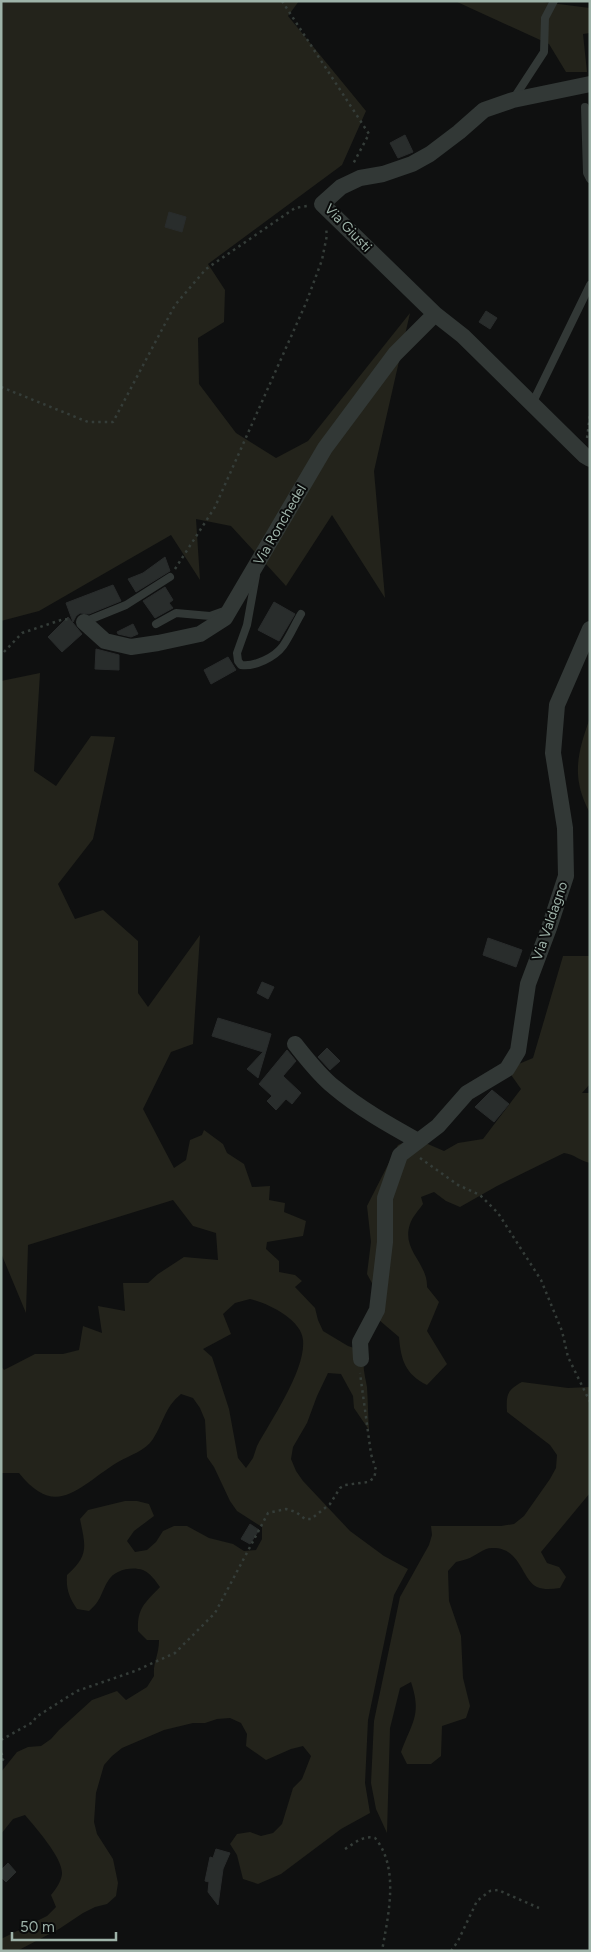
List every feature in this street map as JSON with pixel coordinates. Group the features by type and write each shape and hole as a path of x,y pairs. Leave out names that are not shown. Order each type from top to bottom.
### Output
{"street":[{"name":"Via Giusti","path":"590,84 513,100 484,110 460,132 430,154 412,164 383,174 360,178 340,187 322,204 435,314 463,336 590,459"},
{"name":"Via Ronchedel","path":"84,622 105,640 131,647 200,634 226,618 325,448 395,354 435,314"},
{"name":"Via Valdagno","path":"361,1359 360,1342 378,1310 385,1242 385,1198 400,1155 438,1126 467,1094 507,1069 518,1051 528,984 566,876 565,828 553,753 557,705 590,630"},
{"path":"295,1044 314,1068 333,1087 356,1104 418,1141"}],"lane":[{"path":"513,100 544,52 546,18 554,1"},
{"path":"585,107 586,173 590,179"},
{"path":"532,404 590,284"},
{"path":"258,563 246,626 237,653 241,666 255,664 269,657 283,646 301,614"},
{"path":"84,622 126,605 170,576"},
{"path":"156,624 176,613 210,616 231,608"}],"path":[{"path":"282,1 369,134 340,187"},
{"path":"1,387 88,422 113,422 175,305 206,270 296,208 322,204"},
{"path":"170,576 215,507 306,303 322,260 327,235 326,227"},
{"path":"4,652 22,633 64,619 84,622"},
{"path":"404,1152 418,1156 458,1185 480,1195 498,1213 541,1280 562,1331 568,1357 590,1402"},
{"path":"1,1740 33,1722 36,1717 77,1691 134,1671 175,1653 216,1613 268,1513 286,1509 296,1512 305,1519 311,1519 330,1504 340,1488 345,1485 368,1482 374,1478 376,1470 371,1454 360,1380 361,1359"},
{"path":"1,1753 4,1758 1,1762"},
{"path":"345,1849 362,1838 370,1836 375,1838 386,1853 390,1890 382,1951"},
{"path":"451,1951 466,1926 477,1901 490,1891 498,1890 539,1908"}],"shaded area":[{"path":"1,1 299,1 288,16 366,111 342,165 208,264 225,290 224,322 198,338 199,384 236,433 276,458 308,441 410,313 374,471 385,598 332,515 286,586 231,526 196,519 200,580 171,535 39,611 1,621"},
{"path":"455,1 535,1 590,8 590,33 583,34 587,72 566,72 549,44"},
{"path":"40,673 34,771 56,786 91,736 115,737 93,839 58,884 75,919 103,910 138,941 138,993 148,1007 200,935 193,1044 171,1052 143,1109 174,1168 186,1160 190,1140 202,1135 204,1130 223,1144 227,1153 244,1164 252,1187 270,1186 269,1200 285,1203 284,1212 306,1221 303,1236 267,1242 266,1249 279,1261 279,1272 295,1275 302,1281 295,1287 315,1308 323,1331 348,1346 366,1352 364,1374 367,1387 369,1430 354,1408 353,1396 341,1374 328,1373 307,1423 293,1447 291,1459 303,1481 350,1531 384,1556 408,1569 394,1595 368,1720 365,1783 370,1813 341,1829 281,1874 258,1884 243,1879 237,1855 230,1844 237,1834 250,1832 261,1836 273,1833 282,1824 293,1788 302,1779 311,1756 303,1746 266,1760 246,1746 247,1734 241,1723 230,1718 217,1719 205,1723 193,1723 164,1730 122,1748 104,1765 96,1793 94,1822 97,1834 113,1859 118,1883 116,1896 107,1904 83,1913 59,1929 17,1951 1,1951 1,1939 47,1916 56,1907 51,1895 61,1880 62,1874 61,1867 53,1851 25,1815 13,1819 1,1834 1,1772 17,1752 28,1747 41,1746 92,1700 117,1691 126,1700 147,1687 154,1676 154,1666 158,1650 159,1640 147,1640 138,1631 139,1617 143,1606 160,1587 151,1575 143,1570 128,1569 114,1574 108,1581 96,1604 89,1611 77,1609 74,1605 67,1585 67,1575 83,1555 84,1543 80,1519 88,1510 125,1501 149,1504 154,1516 134,1531 127,1541 135,1552 147,1550 156,1542 163,1531 174,1526 187,1526 209,1538 233,1544 244,1551 256,1550 262,1539 262,1527 237,1511 230,1501 214,1467 207,1457 205,1420 200,1408 193,1398 181,1394 171,1405 157,1433 146,1447 118,1462 68,1494 57,1497 45,1495 33,1487 19,1473 1,1473 1,1366 4,1370 35,1354 63,1354 79,1350 83,1326 102,1333 98,1306 125,1311 123,1283 148,1283 184,1257 218,1260 216,1233 193,1226 173,1200 28,1245 26,1313 1,1253 1,681","holes":["250,1299 266,1304 291,1319 297,1326 303,1340 299,1366 293,1380 246,1468 238,1458 229,1409 212,1357 203,1349 231,1334 223,1314 235,1303"]},
{"path":"590,718 590,813 580,788 578,766 582,743"},
{"path":"563,956 590,956 590,1084 582,1093 590,1093 590,1163 564,1153 497,1186 460,1207 446,1201 434,1192 421,1197 423,1204 411,1221 408,1233 409,1241 424,1271 427,1287 439,1302 427,1331 447,1364 427,1385 409,1371 401,1353 399,1337 379,1320 379,1296 367,1274 371,1242 367,1206 398,1145 414,1138 444,1151 458,1143 483,1139 521,1089 507,1069 533,1058"},
{"path":"522,1382 568,1388 590,1387 590,1493 541,1552 547,1563 559,1567 566,1577 560,1588 545,1589 537,1587 527,1577 515,1558 502,1549 492,1548 456,1562 448,1571 449,1601 461,1636 463,1678 470,1706 466,1718 442,1726 441,1756 431,1764 407,1764 401,1752 412,1725 416,1703 411,1682 400,1688 390,1728 387,1833 376,1809 371,1783 374,1721 400,1597 429,1545 432,1535 431,1526 501,1526 514,1524 524,1516 556,1468 557,1455 550,1445 507,1412 508,1394"}],"building":[{"path":"405,135 413,152 398,158 390,143"},
{"path":"169,212 186,217 182,232 165,227"},
{"path":"486,311 497,318 490,329 479,322"},
{"path":"165,557 170,571 136,592 128,579 143,573"},
{"path":"113,585 121,601 89,614 80,613 73,622 66,603"},
{"path":"165,587 173,600 169,603 173,608 155,618 143,601"},
{"path":"274,602 295,614 279,641 258,630"},
{"path":"68,617 82,634 62,652 48,637"},
{"path":"133,624 138,634 131,637 118,634 117,632"},
{"path":"96,649 119,655 119,670 95,669"},
{"path":"228,657 236,670 211,684 204,670"},
{"path":"488,938 522,950 516,967 483,955"},
{"path":"262,982 274,987 268,999 257,993"},
{"path":"218,1018 271,1034 258,1078 247,1069 263,1052 212,1036"},
{"path":"327,1048 340,1061 330,1070 318,1057"},
{"path":"287,1050 296,1061 283,1076 301,1093 292,1104 286,1099 276,1110 267,1101 272,1096 259,1084"},
{"path":"492,1090 509,1104 494,1122 475,1107"},
{"path":"250,1524 259,1530 250,1544 241,1539"},
{"path":"216,1849 230,1853 223,1869 218,1905 208,1892 209,1882 205,1881 210,1857 213,1858"},
{"path":"8,1863 16,1872 6,1882 1,1877 1,1870"}]}
